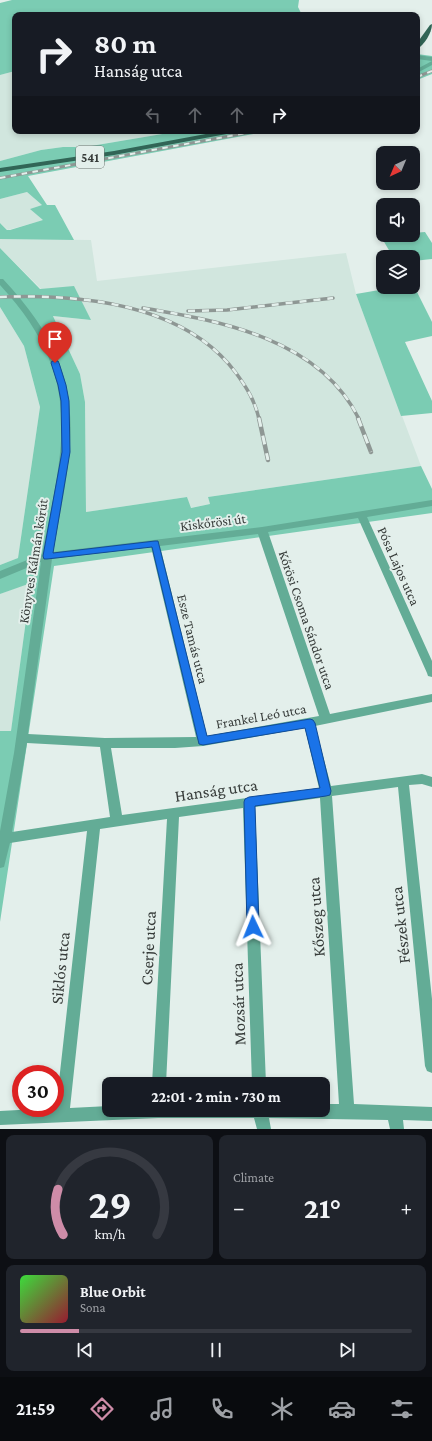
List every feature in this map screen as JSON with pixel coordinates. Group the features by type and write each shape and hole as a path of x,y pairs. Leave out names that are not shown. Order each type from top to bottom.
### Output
{"main road":[{"path":"420,44 432,26"},
{"name":"541","path":"0,170 114,153 216,134"}],"street":[{"path":"420,57 432,59"},
{"path":"420,69 432,63"},
{"name":"Könyves Kálmán körút","path":"0,281 27,310 47,342 62,385 65,401 66,452 47,556 22,738 0,863"},
{"name":"Kiskőrösi út","path":"0,575 47,556 262,530 432,503"},
{"name":"Pósa Lajos utca","path":"361,514 432,673"},
{"name":"Kőrösi Csoma Sándor utca","path":"262,530 326,720"},
{"name":"Esze Tamás utca","path":"155,544 203,741"},
{"name":"Frankel Leó utca","path":"22,738 105,743 175,743 203,741 326,720 432,698"},
{"name":"Kőszeg utca","path":"310,723 326,791 346,1111"},
{"path":"105,743 117,821"},
{"name":"Hanság utca","path":"4,839 326,791 422,779 432,782"},
{"name":"Fészek utca","path":"404,781 432,1066"},
{"name":"Mozsár utca","path":"249,802 259,1077"},
{"name":"Cserje utca","path":"159,1077 173,813"},
{"name":"Siklós utca","path":"64,1098 94,825"},
{"path":"330,1111 432,1114"},
{"path":"395,1113 397,1129"},
{"path":"64,1116 102,1114"},
{"path":"0,1118 31,1117"},
{"path":"261,1117 264,1129"}],"shaded area":[{"path":"12,72 12,134 162,134 85,147 63,147 41,150 0,161 0,75"},
{"path":"27,192 42,205 31,209 44,220 8,230 0,223 0,199"},
{"path":"0,239 91,240 97,281 346,253 356,294 421,466 208,497 210,504 190,508 187,497 86,512 85,402 80,374 53,316 91,320 41,289 0,248"},
{"path":"0,307 24,346 40,407 18,558 0,565"},
{"path":"31,582 11,732 0,731 0,594"}],"green space":[{"path":"12,0 299,0 298,7 300,12 12,12 12,72 0,75 0,3"},
{"path":"420,54 432,56 432,74 420,79"},
{"path":"162,134 253,134 28,176 47,205 55,205 74,240 0,239 0,223 7,230 10,230 43,220 30,209 42,205 27,192 0,199 0,161 41,150 63,147 85,147"},
{"path":"420,232 425,232 432,243 432,259 420,260 420,250 389,250 384,242 420,242"},
{"path":"0,248 40,289 74,286 91,320 53,316 80,374 85,402 86,512 187,497 191,508 210,504 208,497 421,466 432,489 432,513 54,566 0,922 0,731 11,731 31,583 0,594 0,565 18,558 40,407 24,346 0,307"},
{"path":"376,291 376,294 418,294 432,322 432,336 405,342 432,401 432,413 401,416 356,294"}],"railway":[{"path":"420,76 432,71"},
{"path":"0,178 241,134"},
{"path":"0,297 63,298 96,301 160,317 188,331 214,350 236,373 244,384 253,400 259,419"},
{"path":"188,311 227,310 333,298"},
{"path":"143,308 173,313 235,328 266,338 294,352 320,370 342,392 359,419"},
{"path":"259,418 268,460"},
{"path":"358,418 371,452"}],"route":[{"path":"55,363 65,401 66,452 47,556 155,544 203,741 310,723 326,791 249,802 253,927"}]}
